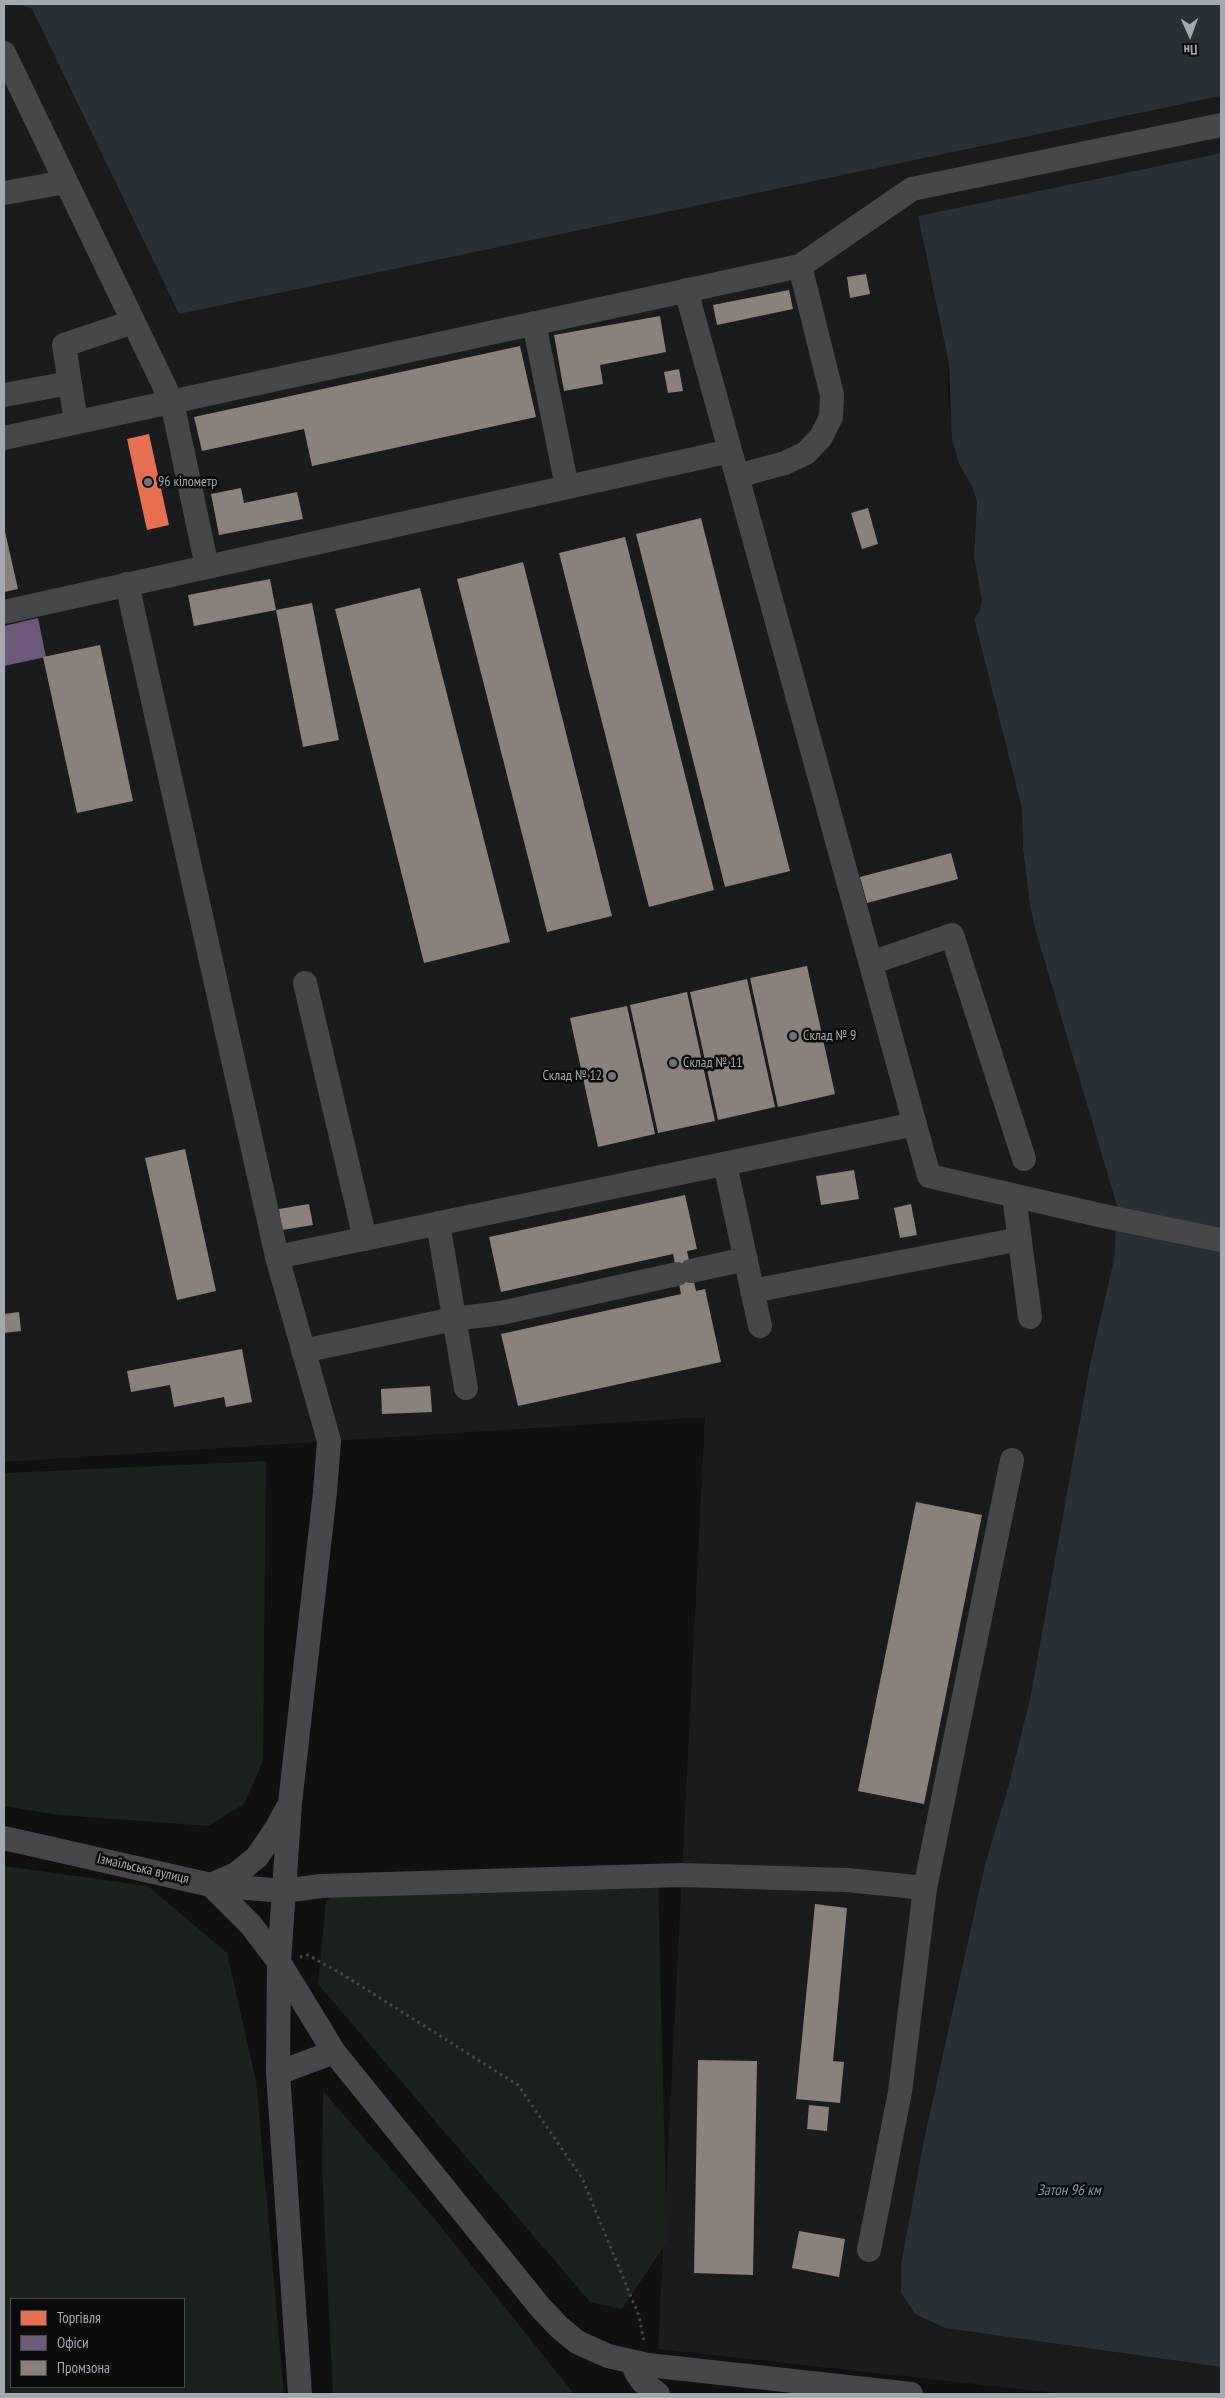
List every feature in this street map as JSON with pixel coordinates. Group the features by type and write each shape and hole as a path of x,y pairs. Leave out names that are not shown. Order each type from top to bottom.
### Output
{"street":[{"path":"4,52 172,402 207,567"},
{"path":"4,438 800,266 912,189 1221,124"},
{"path":"4,193 66,182"},
{"path":"737,476 785,463 806,453 821,437 830,417 832,395 800,266"},
{"path":"686,290 929,1176 1108,1217 1221,1240"},
{"path":"76,422 64,344 134,322"},
{"path":"534,323 566,487"},
{"path":"4,395 70,383"},
{"path":"4,612 730,451"},
{"path":"127,584 276,1257 328,1441 325,1492 290,1803 279,1962 278,2073 300,2394"},
{"path":"871,963 952,935 1024,1159"},
{"path":"306,983 366,1238"},
{"path":"276,1257 914,1124"},
{"path":"725,1164 760,1326"},
{"path":"1014,1196 1030,1317"},
{"path":"438,1223 466,1388"},
{"path":"752,1291 1020,1239"},
{"path":"303,1352 454,1319 501,1313 746,1259"},
{"path":"869,2250 900,2092 925,1888 1012,1460"},
{"path":"290,1803 276,1829 257,1857 236,1874 211,1885 251,1925 279,1962 334,2052 550,2318 568,2335 586,2347 608,2356 641,2364 760,2386 910,2394"},
{"name":"Ізмаїльська вулиця","path":"4,1838 211,1885 284,1891 321,1886 682,1875 847,1880 925,1888"},
{"path":"278,2073 334,2052"},
{"path":"641,2364 642,2382 658,2394"}],"path":[{"path":"279,1962 308,1955 342,1974 518,2085 582,2178 639,2316 641,2364"}],"shaded area":[{"path":"4,4 21,5 32,9 179,314 1221,96 1221,153 918,216 949,364 948,396 959,464 972,486 977,502 974,556 982,601 981,611 974,620 1022,809 1023,848 1030,906 1117,1206 1114,1259 1090,1364 1031,1694 1008,1788 985,1864 924,2140 901,2264 901,2293 915,2314 945,2328 1221,2367 1221,2394 1065,2394 658,2349 705,1417 4,1462"},
{"path":"266,1461 263,1761 244,1804 208,1826 60,1815 4,1806 4,1473"},
{"path":"4,1866 148,1886 227,1953 256,2081 284,2394 4,2394"},
{"path":"658,1883 667,2242 622,2309 590,2302 318,1984 326,1901 345,1888"},
{"path":"323,2091 434,2218 574,2394 333,2394 322,2171"}],"water":[{"path":"4,4 1221,4 1221,96 179,314 32,9 21,5"},
{"name":"Затон 96 км","path":"1221,153 1221,2367 945,2328 915,2314 901,2293 901,2264 924,2140 985,1864 1008,1788 1031,1694 1090,1364 1114,1259 1117,1206 1030,906 1023,848 1022,809 974,619 980,611 982,601 974,556 977,502 972,486 959,464 952,439 949,364 918,216"}],"building: Торгівля":[{"name":"96 кілометр","path":"149,434 169,525 147,530 127,439"}],"building: Офіси":[{"path":"38,618 46,657 4,666 4,626"}],"building: Промзона":[{"path":"866,274 870,294 850,298 847,277"},
{"path":"789,290 793,309 717,325 713,305"},
{"path":"660,316 666,352 600,365 603,384 564,391 554,335"},
{"path":"520,346 536,417 312,466 304,429 202,451 194,417"},
{"path":"679,369 683,391 668,393 664,372"},
{"path":"241,488 244,503 297,492 303,519 219,535 211,494"},
{"path":"868,508 878,544 862,549 851,513"},
{"path":"701,518 790,871 725,887 636,534"},
{"path":"4,527 18,589 4,592"},
{"path":"625,537 714,890 649,907 559,553"},
{"path":"523,562 612,916 547,932 457,579"},
{"path":"270,579 276,610 194,626 188,595"},
{"path":"420,588 510,942 424,963 335,609"},
{"path":"312,603 339,740 303,747 276,610"},
{"path":"100,645 133,801 77,813 43,657"},
{"path":"951,853 958,879 867,903 860,877"},
{"name":"Склад № 9","path":"807,966 835,1094 778,1107 750,978"},
{"path":"747,979 775,1107 718,1120 690,992"},
{"name":"Склад № 11","path":"687,992 715,1121 658,1133 630,1005"},
{"name":"Склад № 12","path":"627,1006 655,1134 598,1147 570,1018"},
{"path":"185,1149 216,1291 177,1300 145,1158"},
{"path":"854,1170 859,1199 821,1205 816,1176"},
{"path":"685,1195 697,1249 687,1251 696,1291 705,1289 721,1362 518,1406 501,1334 681,1294 673,1254 501,1292 489,1237"},
{"path":"309,1204 313,1225 282,1230 279,1209"},
{"path":"911,1204 917,1235 900,1238 894,1208"},
{"path":"19,1312 21,1331 4,1333 4,1314"},
{"path":"242,1349 252,1402 226,1407 224,1397 174,1407 170,1385 131,1392 127,1371"},
{"path":"430,1386 432,1412 382,1414 381,1389"},
{"path":"916,1502 982,1515 924,1804 858,1791"},
{"path":"815,1904 847,1908 833,2061 844,2062 840,2103 796,2099"},
{"path":"698,2060 757,2061 753,2275 694,2273"},
{"path":"809,2105 829,2107 827,2131 807,2129"},
{"path":"799,2231 845,2239 839,2277 792,2268"}],"place":[{"name":"96 кілометр","path":"148,482"},
{"name":"Склад № 9","path":"793,1036"},
{"name":"Склад № 11","path":"673,1063"},
{"name":"Склад № 12","path":"612,1076"}]}
